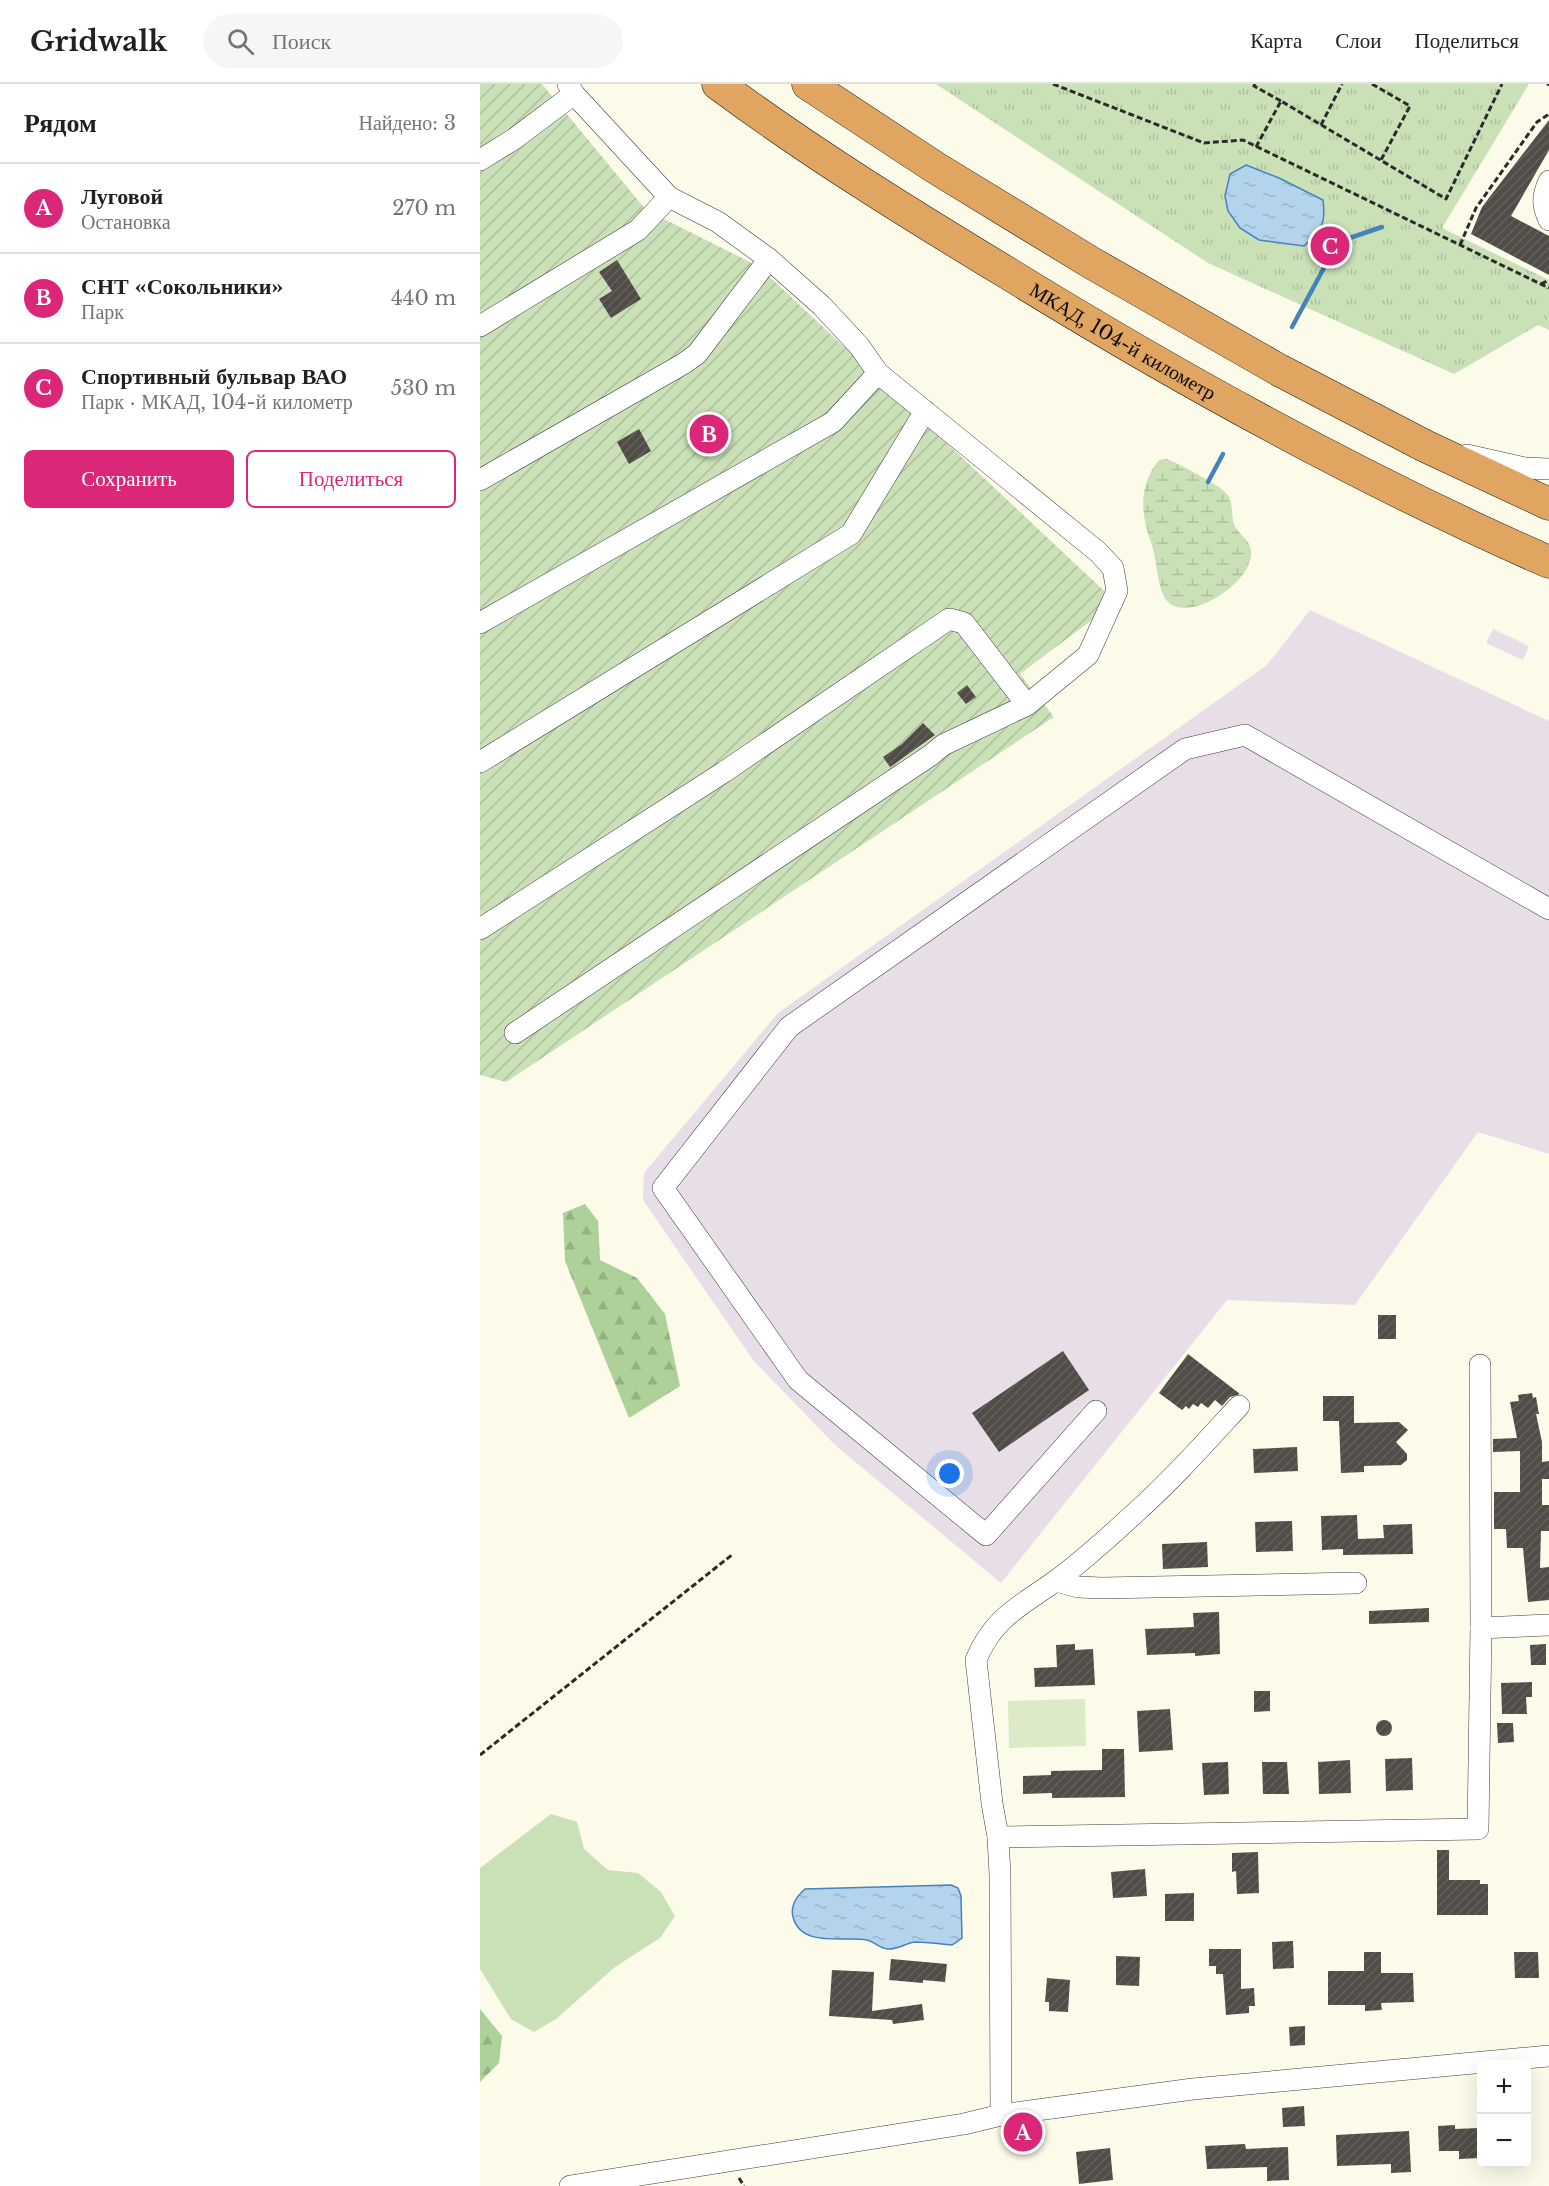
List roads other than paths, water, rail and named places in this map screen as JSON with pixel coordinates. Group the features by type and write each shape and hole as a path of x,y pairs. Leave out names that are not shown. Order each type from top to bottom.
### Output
{"highway":[{"name":"МКАД, 104-й километр","path":"718,84 767,120 908,213 1073,313 1253,417 1402,494 1549,562"},
{"path":"808,84 936,168 1090,262 1279,370 1425,446 1549,504"}],"street":[{"path":"480,160 514,139 571,89 669,197 718,222 769,259 822,306 860,347 878,373 1098,552 1113,568 1117,591 1088,655 1027,705 943,745 515,1033"},
{"path":"1549,181 1545,190 1543,207 1549,220"},
{"path":"480,326 638,230 669,197"},
{"path":"480,480 697,354 769,259"},
{"path":"480,623 833,422 878,373"},
{"path":"480,762 851,534 925,411"},
{"path":"1425,446 1525,468 1549,469"},
{"path":"480,929 724,772 949,619 964,623 1027,705"},
{"path":"1096,1411 986,1535 798,1380 663,1188 789,1027 1185,749 1245,735 1549,909"},
{"path":"998,1837 1478,1829 1481,1628 1480,1365"},
{"path":"1001,2115 998,1837 976,1660 994,1626 1024,1602 1056,1581 1158,1491 1239,1406"},
{"path":"1056,1581 1078,1587 1102,1588 1356,1583"},
{"path":"1481,1628 1549,1625"},
{"path":"570,2186 964,2124 1001,2115 1193,2089 1549,2056"}],"water":[{"path":"1246,165 1279,178 1323,200 1324,215 1321,226 1304,246 1259,240 1240,228 1228,211 1225,196 1230,174"},
{"path":"951,1885 958,1888 961,1896 962,1938 952,1945 915,1942 888,1949 867,1940 824,1939 805,1933 797,1927 793,1917 792,1909 795,1901 805,1889"}],"waterway":[{"path":"1292,327 1338,242 1382,227"},
{"path":"1208,482 1223,454"}],"place":[{"name":"Спортивный бульвар ВАО","path":"1330,246"},
{"name":"СНТ «Сокольники»","path":"709,434"},
{"name":"Луговой","path":"1023,2132"}]}
